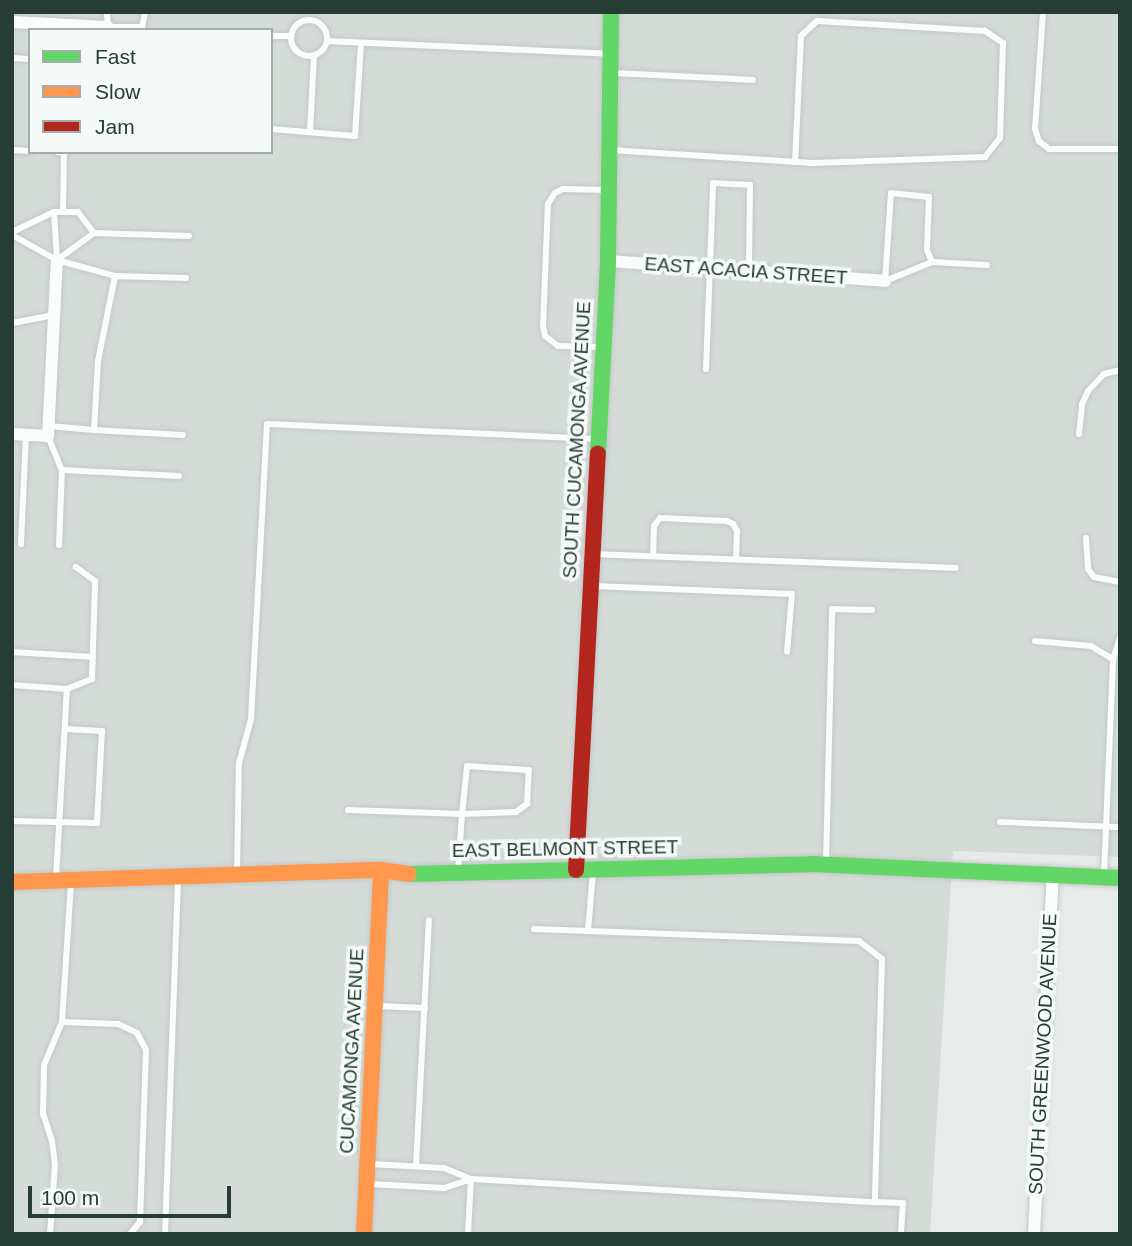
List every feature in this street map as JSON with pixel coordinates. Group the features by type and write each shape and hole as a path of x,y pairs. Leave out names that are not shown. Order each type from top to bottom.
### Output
{"street":[{"name":"SOUTH CUCAMONGA AVENUE","path":"576,870 608,261 611,12"},
{"path":"12,22 108,27"},
{"path":"19,435 49,431 57,260"},
{"name":"EAST ACACIA STREET","path":"608,261 885,281"},
{"name":"EAST BELMONT STREET","path":"12,882 381,870 398,874 826,864 1112,877"},
{"name":"CUCAMONGA AVENUE","path":"365,1234 381,870"},
{"name":"SOUTH GREENWOOD AVENUE","path":"1034,1234 1053,874"}],"lane":[{"path":"107,12 108,27 142,28 145,12"},
{"path":"1043,12 1035,130 1039,141 1049,149 1120,149"},
{"path":"313,20 324,26 327,41 324,50 314,56 297,52 290,36 296,25 313,20"},
{"path":"609,150 795,162 985,157 1000,138 1003,43 985,31 817,21 802,36 795,162"},
{"path":"273,36 290,36"},
{"path":"327,41 611,54"},
{"path":"273,129 355,136 361,43"},
{"path":"310,132 314,56"},
{"path":"610,73 753,80"},
{"path":"63,212 64,154"},
{"path":"706,369 713,183 750,185 748,271"},
{"path":"603,347 558,346 545,336 548,204 555,193 563,189 609,190"},
{"path":"932,262 927,250 929,197 891,192 885,281 932,262 987,265"},
{"path":"54,212 57,260"},
{"path":"12,234 54,212 78,212 94,233"},
{"path":"57,260 94,233 189,236"},
{"path":"12,234 57,260 116,276 186,278"},
{"path":"94,430 98,361 116,276"},
{"path":"12,323 54,315"},
{"path":"1079,433 1082,404 1088,391 1104,374 1120,370"},
{"path":"237,875 239,763 251,719 267,424 598,439"},
{"path":"59,545 62,470 49,431 94,430 183,435"},
{"path":"19,435 22,544"},
{"path":"62,470 180,476"},
{"path":"653,556 654,526 660,518 727,521 733,524 737,531 736,559"},
{"path":"1086,538 1088,569 1094,577 1120,582"},
{"path":"592,554 956,568"},
{"path":"12,685 67,689 92,679 95,581 76,567"},
{"path":"591,586 792,594 787,652"},
{"path":"826,864 832,609 872,610"},
{"path":"1112,877 1106,827 1113,659 1120,638"},
{"path":"1035,641 1091,646 1113,659"},
{"path":"12,652 93,657"},
{"path":"50,1234 55,1165 52,1141 43,1114 44,1065 62,1022 64,880 60,821 67,689"},
{"path":"12,821 97,823 102,731 66,729"},
{"path":"348,810 463,814 516,812 527,804 529,770 467,766 463,814 457,872"},
{"path":"1000,822 1120,827"},
{"path":"588,931 593,869"},
{"path":"165,1234 178,876"},
{"path":"416,1167 429,920"},
{"path":"534,929 859,941 882,959 875,1202"},
{"path":"375,1006 425,1008"},
{"path":"62,1022 118,1024 137,1033 146,1049 140,1222 130,1234"},
{"path":"368,1164 444,1168 471,1179 903,1203 901,1234"},
{"path":"367,1184 444,1188 471,1179"},
{"path":"468,1234 471,1179"}],"shaded area":[{"path":"12,12 1120,12 1120,857 953,851 930,1234 12,1234"}],"traffic: fast":[{"path":"598,454 608,261 611,12"},
{"path":"409,874 812,864 1120,878"}],"traffic: slow":[{"path":"12,882 381,870 409,874"},
{"path":"364,1234 381,870"}],"traffic: jam":[{"path":"576,870 598,454"}]}
